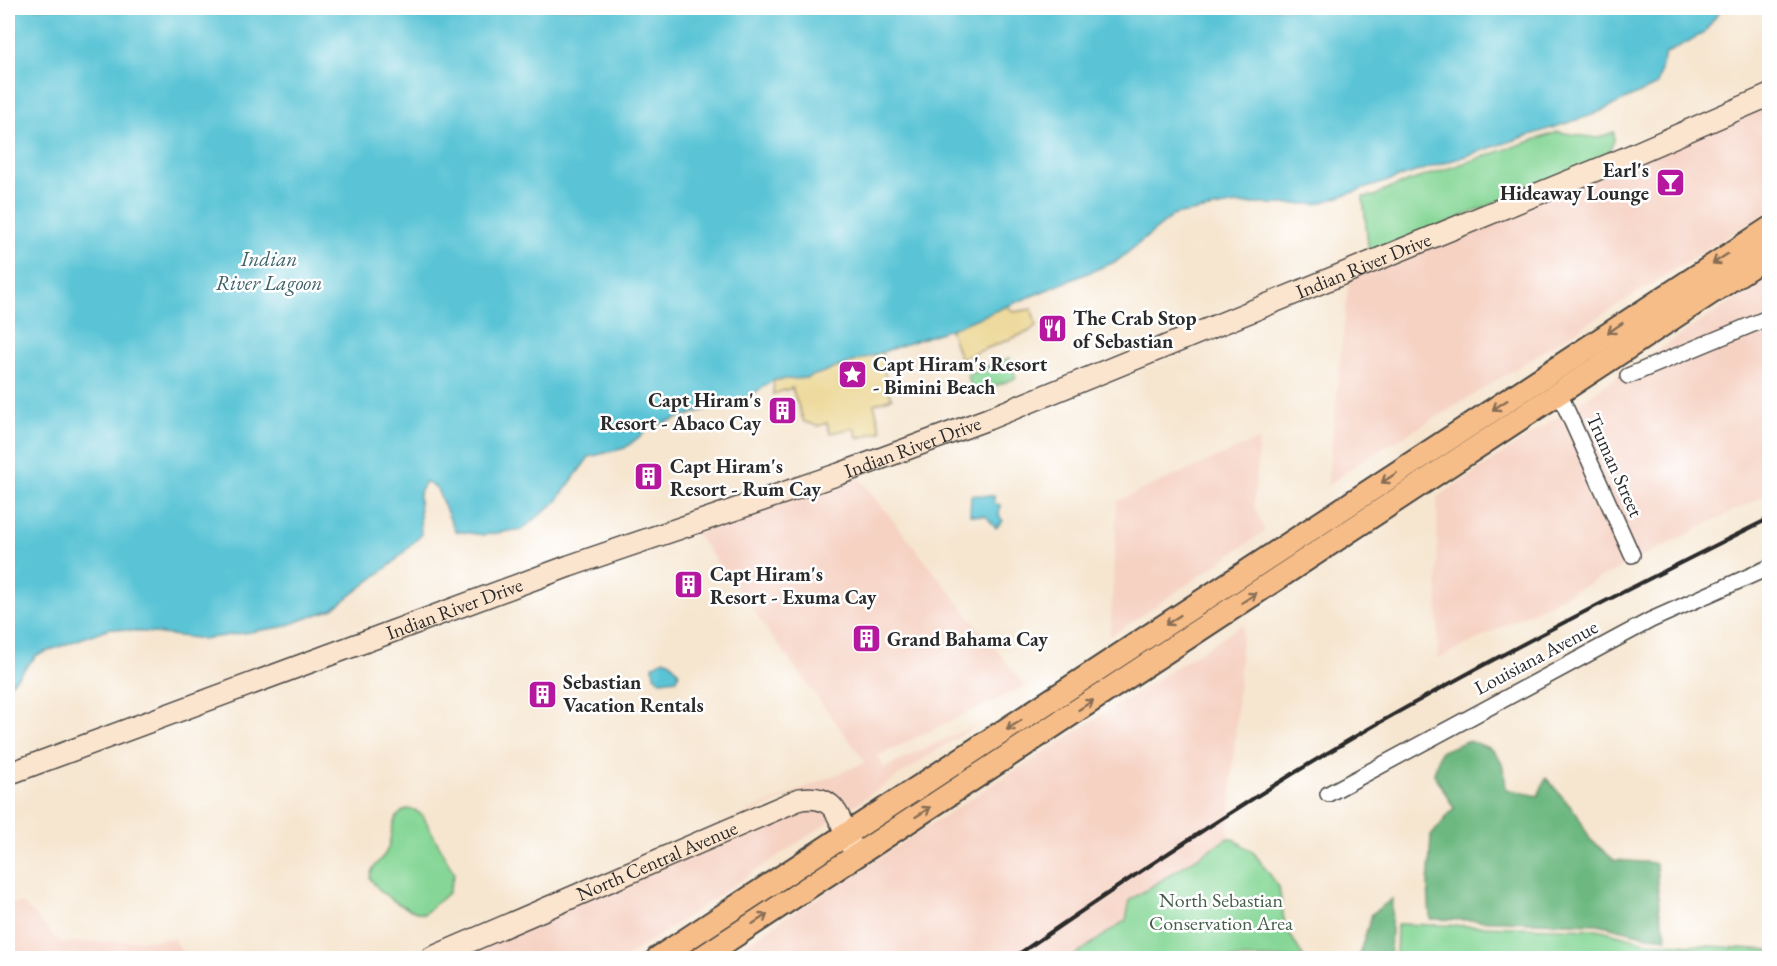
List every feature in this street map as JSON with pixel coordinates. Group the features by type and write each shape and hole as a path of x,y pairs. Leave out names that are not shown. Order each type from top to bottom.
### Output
{"main road":[{"path":"658,958 1770,228"},
{"path":"701,958 1770,254"},
{"path":"1559,393 1570,368 1584,349"},
{"path":"1520,418 1537,394 1539,378"}],"street":[{"name":"Indian River Drive","path":"8,774 569,566 807,486 988,419 1623,159 1770,95"},
{"path":"1628,376 1770,317"},
{"name":"Truman Street","path":"1559,393 1632,555"},
{"name":"Louisiana Avenue","path":"1328,794 1651,620 1770,567"},
{"name":"North Central Avenue","path":"431,958 801,799 818,796 829,802 856,856"}],"shaded area":[{"path":"1769,102 1769,211 1444,413 1363,460 1327,486 1349,278"},
{"path":"1769,276 1769,493 1438,659 1437,497"},
{"path":"1259,439 1254,507 1265,531 1110,637 1117,501"},
{"path":"857,475 1025,686 877,756 884,768 979,723 847,810 834,797 797,793 414,958 407,958 865,762 694,531"},
{"path":"1243,624 1228,838 1130,900 1136,958 723,958"},
{"path":"817,803 835,818 625,958 448,958 803,806"},
{"path":"8,903 23,903 61,943 175,939 184,958 8,958"}],"green space":[{"path":"1558,132 1597,138 1614,132 1614,141 1605,158 1369,255 1363,197 1375,196 1389,188"},
{"path":"1009,358 1016,378 974,394 967,375"},
{"path":"1467,741 1487,747 1498,756 1506,789 1538,796 1546,778 1577,814 1590,839 1614,860 1656,863 1659,909 1667,938 1647,936 1598,924 1430,919 1428,887 1431,836 1454,808 1434,774 1440,752"},
{"path":"407,809 415,810 423,816 454,873 449,892 424,914 393,900 370,878 374,867 388,848 396,818"},
{"name":"North Sebastian Conservation Area","path":"1228,838 1254,853 1279,887 1285,926 1304,958 1071,958 1126,920 1130,900"},
{"path":"1392,899 1390,958 1358,958 1372,914"},
{"path":"1397,924 1598,929 1646,942 1769,950 1769,958 1396,958"}],"sand":[{"path":"1007,306 1014,312 1032,309 1036,326 1028,332 960,359 950,329"},
{"path":"882,352 887,387 892,398 874,404 881,431 858,438 854,428 830,433 827,423 818,426 804,422 792,388 773,394 774,380 806,378"}],"water":[{"name":"Indian River Lagoon","path":"8,8 1722,8 1704,33 1665,54 1657,85 1592,115 1317,204 1237,204 1174,215 1117,261 956,327 806,378 774,380 750,396 653,426 625,448 589,457 556,502 522,529 484,535 455,531 436,487 424,482 419,495 421,535 394,562 333,609 282,627 204,639 110,628 37,655 8,687"},
{"path":"971,495 994,496 994,503 1000,505 999,516 1003,521 996,528 986,516 970,515"},
{"path":"664,659 671,662 679,673 677,679 661,681 654,676 653,666"}],"railway":[{"path":"1013,958 1182,844 1356,736 1509,651 1770,518"}],"place":[{"name":"Earl's Hideaway Lounge","path":"1670,182"},
{"name":"The Crab Stop of Sebastian","path":"1052,329"},
{"name":"Capt Hiram's Resort - Bimini Beach","path":"852,375"},
{"name":"Capt Hiram's Resort - Abaco Cay","path":"782,411"},
{"name":"Capt Hiram's Resort - Rum Cay","path":"649,477"},
{"name":"Capt Hiram's Resort - Exuma Cay","path":"689,585"},
{"name":"Grand Bahama Cay","path":"866,639"},
{"name":"Sebastian Vacation Rentals","path":"542,694"}]}
